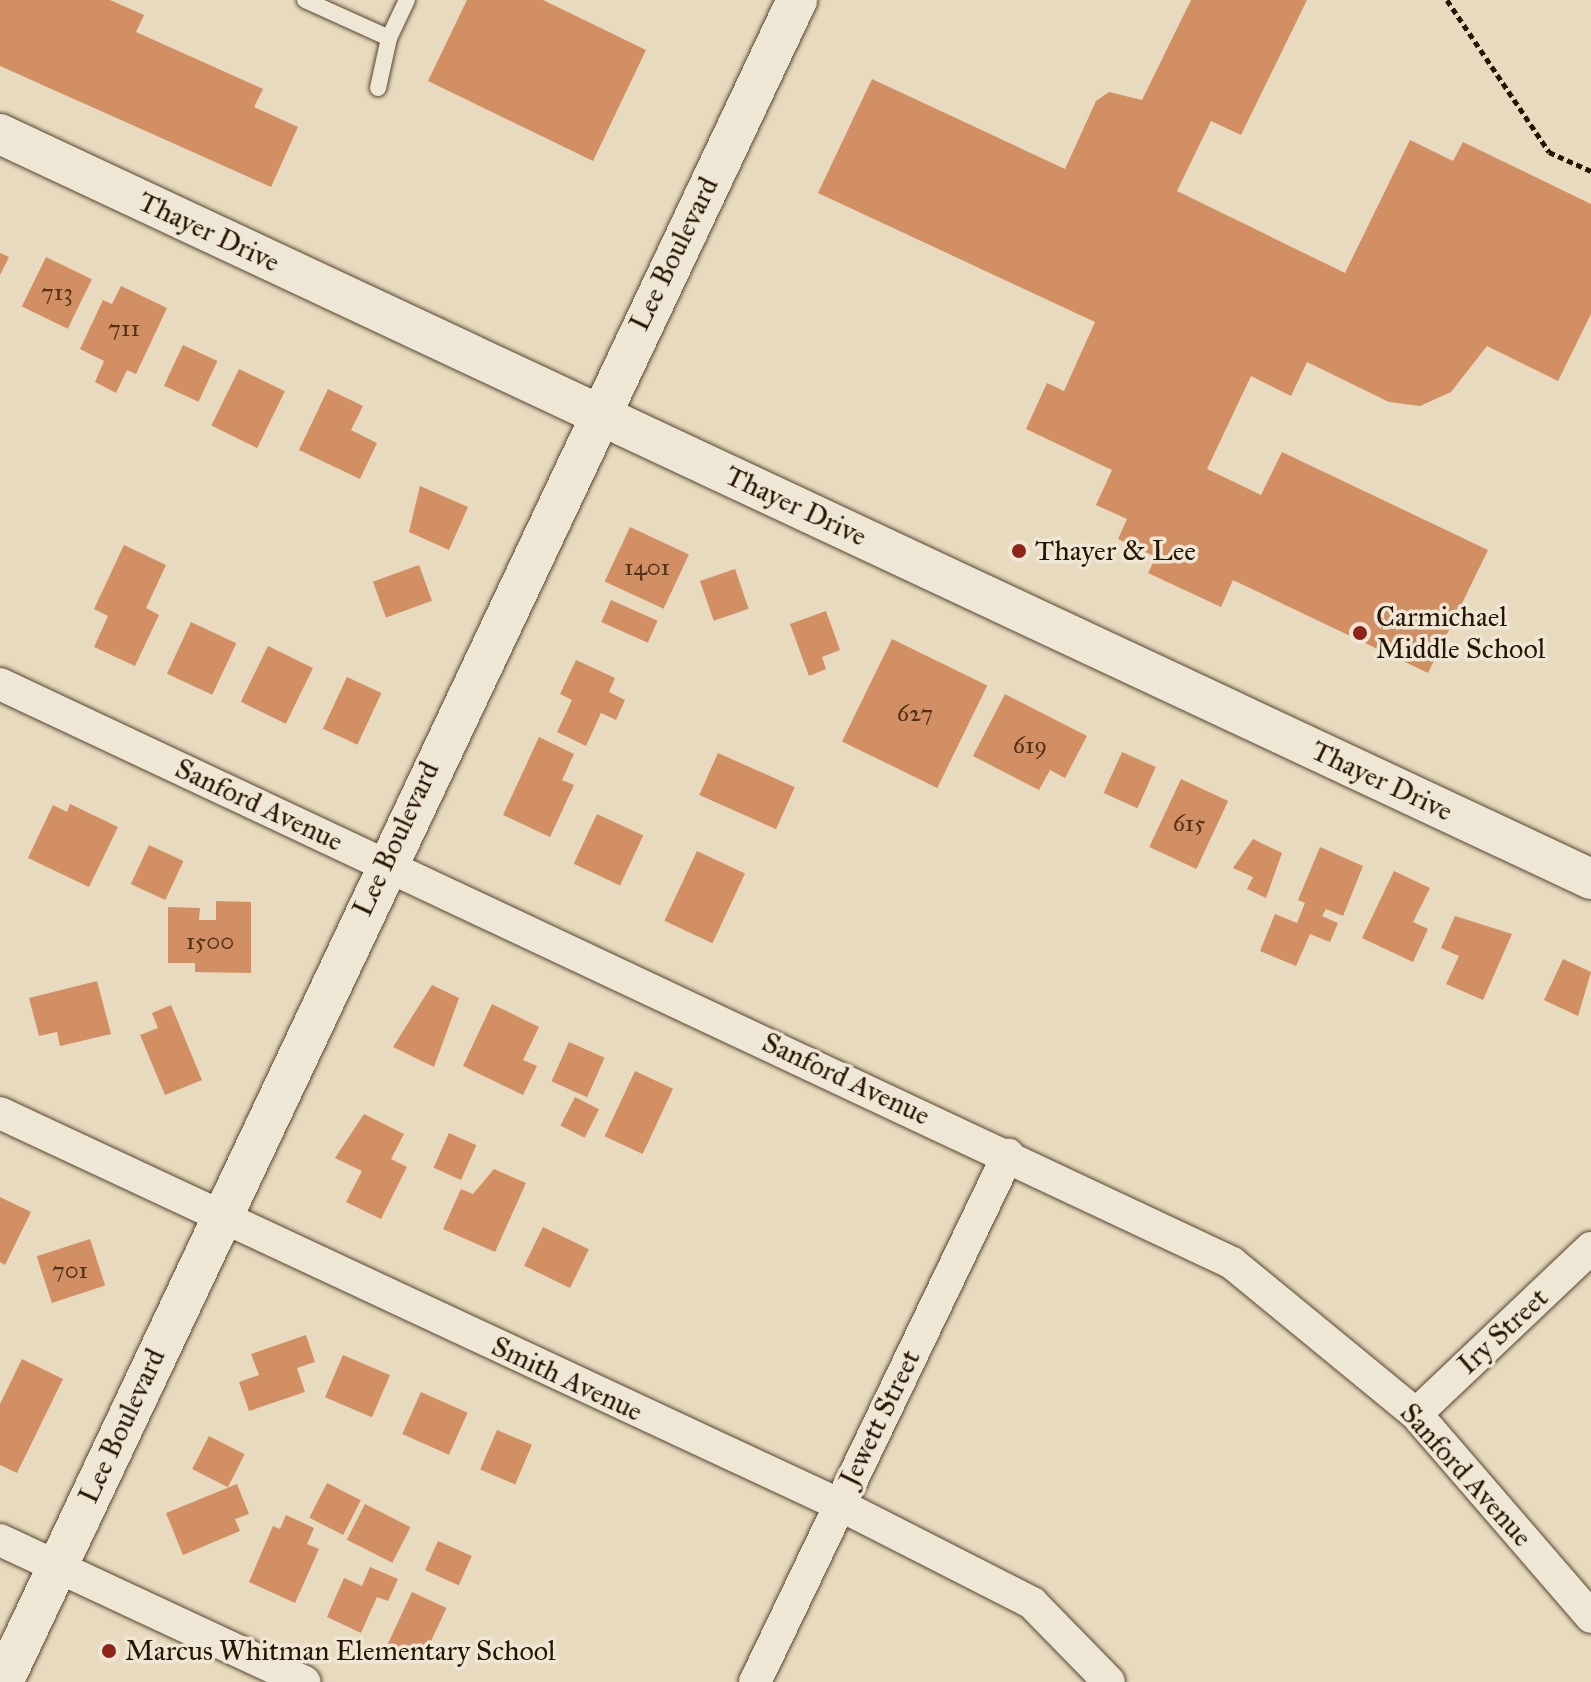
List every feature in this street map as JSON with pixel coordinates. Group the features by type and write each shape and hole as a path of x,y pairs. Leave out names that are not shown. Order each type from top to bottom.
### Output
{"street":[{"name":"Lee Boulevard","path":"3,1682 384,864 797,0"},
{"name":"Thayer Drive","path":"0,134 1591,879"},
{"name":"Sanford Avenue","path":"0,684 1008,1155 1232,1263 1416,1414 1591,1617"},
{"name":"Smith Avenue","path":"0,1113 838,1504 1032,1603 1109,1682"},
{"name":"Jewett Street","path":"755,1682 1008,1155"},
{"name":"Iry Street","path":"1416,1414 1591,1248"},
{"path":"0,1540 304,1682"}],"lane":[{"path":"305,0 389,38"},
{"path":"378,88 389,38 407,0"}],"path":[{"path":"1447,0 1549,152 1591,171"}],"building":[{"path":"0,0 110,0 144,15 136,32 263,89 254,107 298,127 271,187 0,66"},
{"path":"467,0 543,0 646,50 593,161 428,81"},
{"path":"1191,0 1307,0 1241,135 1211,121 1177,191 1345,273 1410,140 1453,161 1463,142 1591,204 1591,314 1558,381 1487,346 1451,392 1420,406 1389,402 1307,362 1291,396 1251,376 1207,469 1261,495 1282,452 1488,550 1428,673 1233,580 1221,607 1148,573 1156,557 1118,539 1127,519 1096,505 1112,470 1026,429 1047,383 1064,391 1095,322 818,193 872,79 1065,169 1096,101 1109,92 1142,100"},
{"path":"0,253 9,257 0,275"},
{"path":"46,257 92,279 68,329 22,306"},
{"path":"121,286 167,308 136,374 127,370 116,393 95,382 104,361 80,349 103,300 112,304"},
{"path":"183,345 217,361 198,402 164,386"},
{"path":"239,369 285,391 257,448 211,426"},
{"path":"328,389 363,406 351,430 377,443 360,479 299,450"},
{"path":"420,486 468,507 449,550 409,532"},
{"path":"630,527 689,554 664,609 605,581"},
{"path":"124,545 166,565 146,608 159,615 135,666 94,647 108,616 94,609"},
{"path":"419,565 432,601 386,617 373,582"},
{"path":"735,569 749,609 714,621 700,581"},
{"path":"611,600 658,621 648,643 601,622"},
{"path":"826,611 840,650 822,657 826,669 809,676 790,624"},
{"path":"191,622 236,643 212,695 167,674"},
{"path":"892,639 987,685 937,788 842,741"},
{"path":"268,646 313,668 286,724 241,702"},
{"path":"576,660 615,678 609,692 625,700 616,720 601,713 586,746 557,732 572,700 560,694"},
{"path":"347,677 381,693 357,745 323,729"},
{"path":"1005,694 1087,736 1065,778 1050,770 1039,790 973,756"},
{"path":"539,737 574,754 562,780 574,785 550,837 503,815"},
{"path":"1122,752 1156,767 1137,808 1104,793"},
{"path":"718,753 795,787 776,829 699,795"},
{"path":"1181,779 1228,801 1196,869 1149,847"},
{"path":"70,804 118,827 89,887 28,858 53,805 67,812"},
{"path":"597,814 643,836 620,885 574,864"},
{"path":"1253,839 1282,853 1266,898 1247,889 1253,877 1233,868"},
{"path":"149,845 183,861 165,900 131,884"},
{"path":"1320,847 1363,866 1343,916 1326,909 1322,916 1338,923 1330,942 1310,934 1296,966 1260,951 1275,914 1297,923 1305,903 1298,900"},
{"path":"697,851 745,873 712,943 664,921"},
{"path":"1394,871 1430,888 1413,922 1428,929 1413,962 1362,938"},
{"path":"216,901 251,902 251,973 195,972 195,963 168,963 168,907 200,908 199,920 216,920"},
{"path":"1455,916 1512,934 1483,1000 1446,984 1459,956 1441,948"},
{"path":"1563,959 1591,972 1578,1016 1544,1000"},
{"path":"97,981 111,1034 60,1046 57,1032 39,1036 29,998"},
{"path":"432,985 459,998 434,1067 393,1047"},
{"path":"492,1004 539,1027 523,1060 537,1066 523,1095 463,1066"},
{"path":"171,1005 202,1080 165,1095 140,1035 158,1028 152,1013"},
{"path":"569,1042 605,1058 587,1097 552,1081"},
{"path":"635,1071 673,1089 643,1154 605,1136"},
{"path":"575,1097 599,1109 585,1138 560,1126"},
{"path":"364,1114 404,1134 391,1159 407,1167 381,1219 346,1202 362,1171 335,1158"},
{"path":"449,1133 476,1145 461,1180 434,1168"},
{"path":"494,1169 526,1183 495,1252 443,1229 461,1189 473,1194"},
{"path":"0,1197 31,1212 5,1265 0,1262"},
{"path":"543,1227 589,1249 570,1288 524,1266"},
{"path":"90,1239 105,1286 52,1303 37,1256"},
{"path":"306,1335 315,1362 297,1368 305,1392 249,1411 239,1382 259,1375 251,1354"},
{"path":"343,1355 390,1375 372,1417 325,1397"},
{"path":"22,1359 63,1379 17,1473 0,1465 0,1404"},
{"path":"421,1392 468,1413 449,1455 402,1434"},
{"path":"497,1430 532,1445 515,1484 480,1470"},
{"path":"209,1436 245,1454 228,1487 192,1469"},
{"path":"327,1483 361,1500 343,1535 309,1518"},
{"path":"237,1484 249,1514 235,1519 240,1531 183,1555 166,1513"},
{"path":"365,1504 410,1527 392,1563 347,1540"},
{"path":"286,1515 314,1528 307,1544 319,1549 295,1603 249,1582 273,1526 280,1529"},
{"path":"438,1541 472,1556 459,1585 425,1570"},
{"path":"370,1567 398,1579 388,1601 377,1597 361,1633 327,1617 344,1578 362,1586"},
{"path":"412,1592 446,1608 422,1662 387,1645"}],"place":[{"name":"Thayer & Lee","path":"1019,551"},
{"name":"Carmichael Middle School","path":"1360,633"},
{"name":"Marcus Whitman Elementary School","path":"109,1651"}]}
